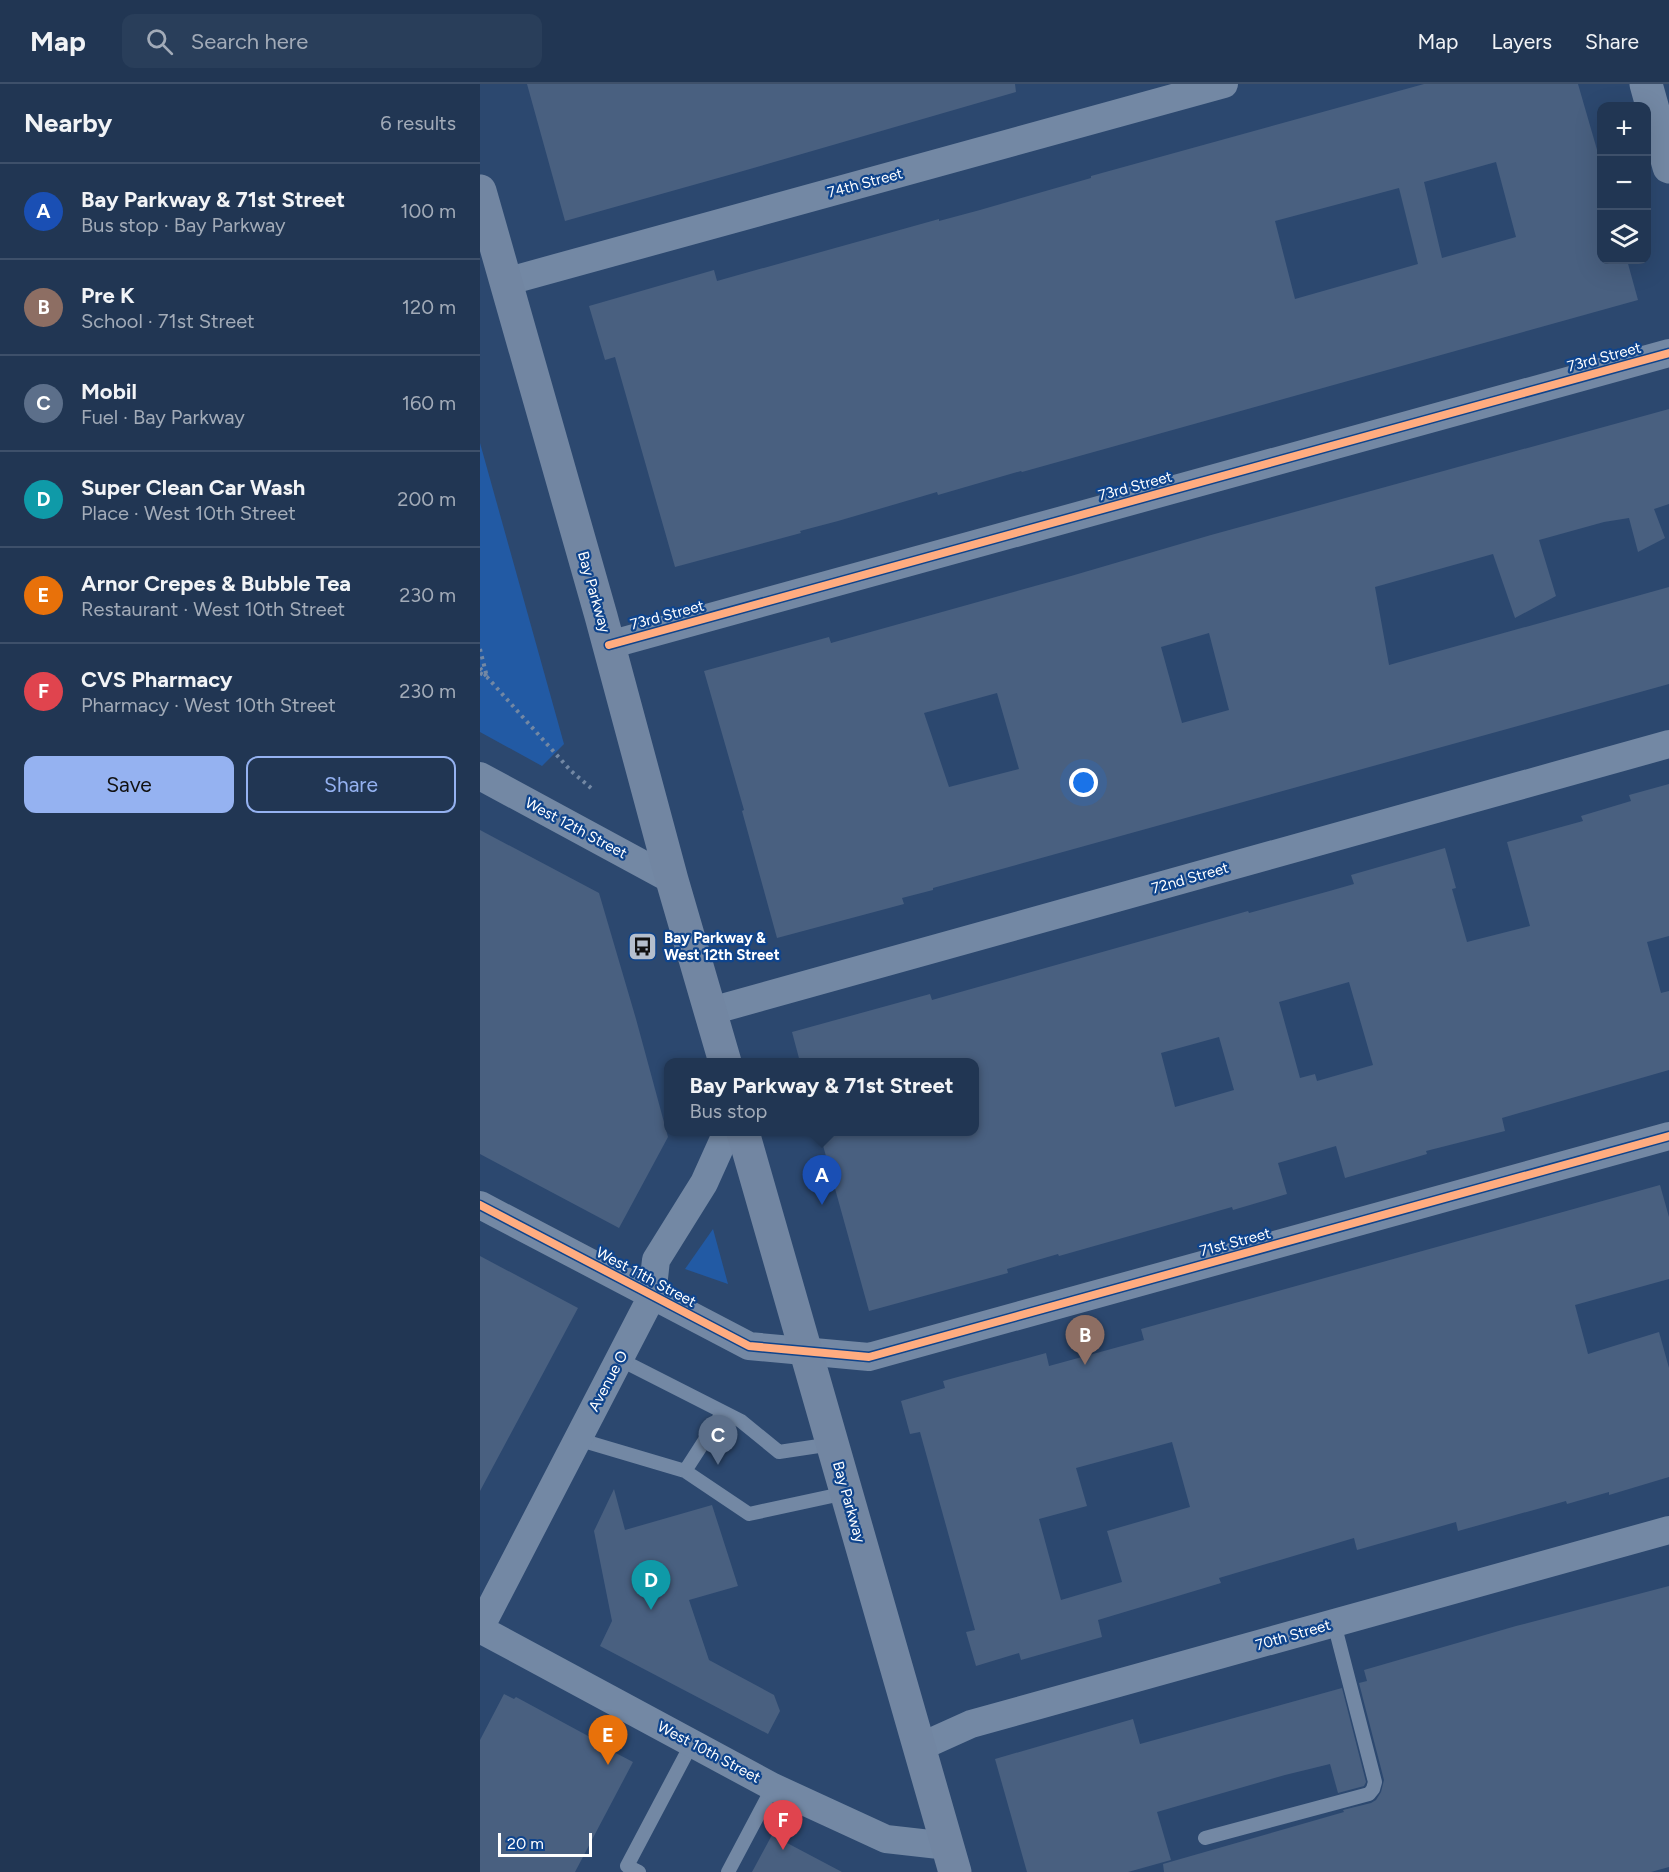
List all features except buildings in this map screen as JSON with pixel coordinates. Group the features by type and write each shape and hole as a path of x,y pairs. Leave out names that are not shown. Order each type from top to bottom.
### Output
{"main road":[{"name":"Bay Parkway","path":"480,191 723,1058"},
{"name":"Bay Parkway","path":"744,1136 952,1859"}],"street":[{"name":"74th Street","path":"505,282 1224,84"},
{"path":"1646,84 1669,167"},
{"name":"73rd Street","path":"609,645 1669,354"},
{"name":"72nd Street","path":"711,1011 1669,744"},
{"name":"West 12th Street","path":"480,776 672,880"},
{"name":"Avenue O","path":"480,1629 652,1296 656,1260 704,1183 725,1136"},
{"name":"71st Street","path":"806,1352 869,1357 1669,1136"},
{"name":"West 11th Street","path":"480,1204 749,1346 806,1352"},
{"name":"70th Street","path":"920,1747 971,1724 1669,1530"},
{"name":"West 10th Street","path":"480,1629 773,1787 886,1839 952,1859"}],"lane":[{"path":"619,1359 741,1421 779,1452 832,1444"},
{"path":"685,1471 723,1412"},
{"path":"577,1439 685,1471 749,1514 846,1493"},
{"path":"1205,1838 1369,1794 1373,1789 1375,1782 1334,1623"},
{"path":"639,1872 627,1866 692,1743"},
{"path":"728,1872 773,1787"}],"path":[{"path":"480,649 487,677"},
{"path":"480,668 571,771 591,788"},
{"path":"480,673 487,677"}],"shaded area":[{"path":"480,443 564,744 542,766 480,732"},
{"path":"713,1229 728,1284 685,1269"}],"cycle path":[{"path":"609,645 1669,353"},
{"path":"480,1205 749,1346 869,1357 1669,1136"}],"place":[{"name":"Bay Parkway & West 12th Street","path":"643,947"},
{"name":"Bay Parkway & 71st Street","path":"822,1205"},
{"name":"Pre K","path":"1085,1365"},
{"name":"Mobil","path":"718,1465"},
{"name":"Super Clean Car Wash","path":"651,1610"},
{"name":"Arnor Crepes & Bubble Tea","path":"608,1765"},
{"name":"CVS Pharmacy","path":"783,1850"}]}
